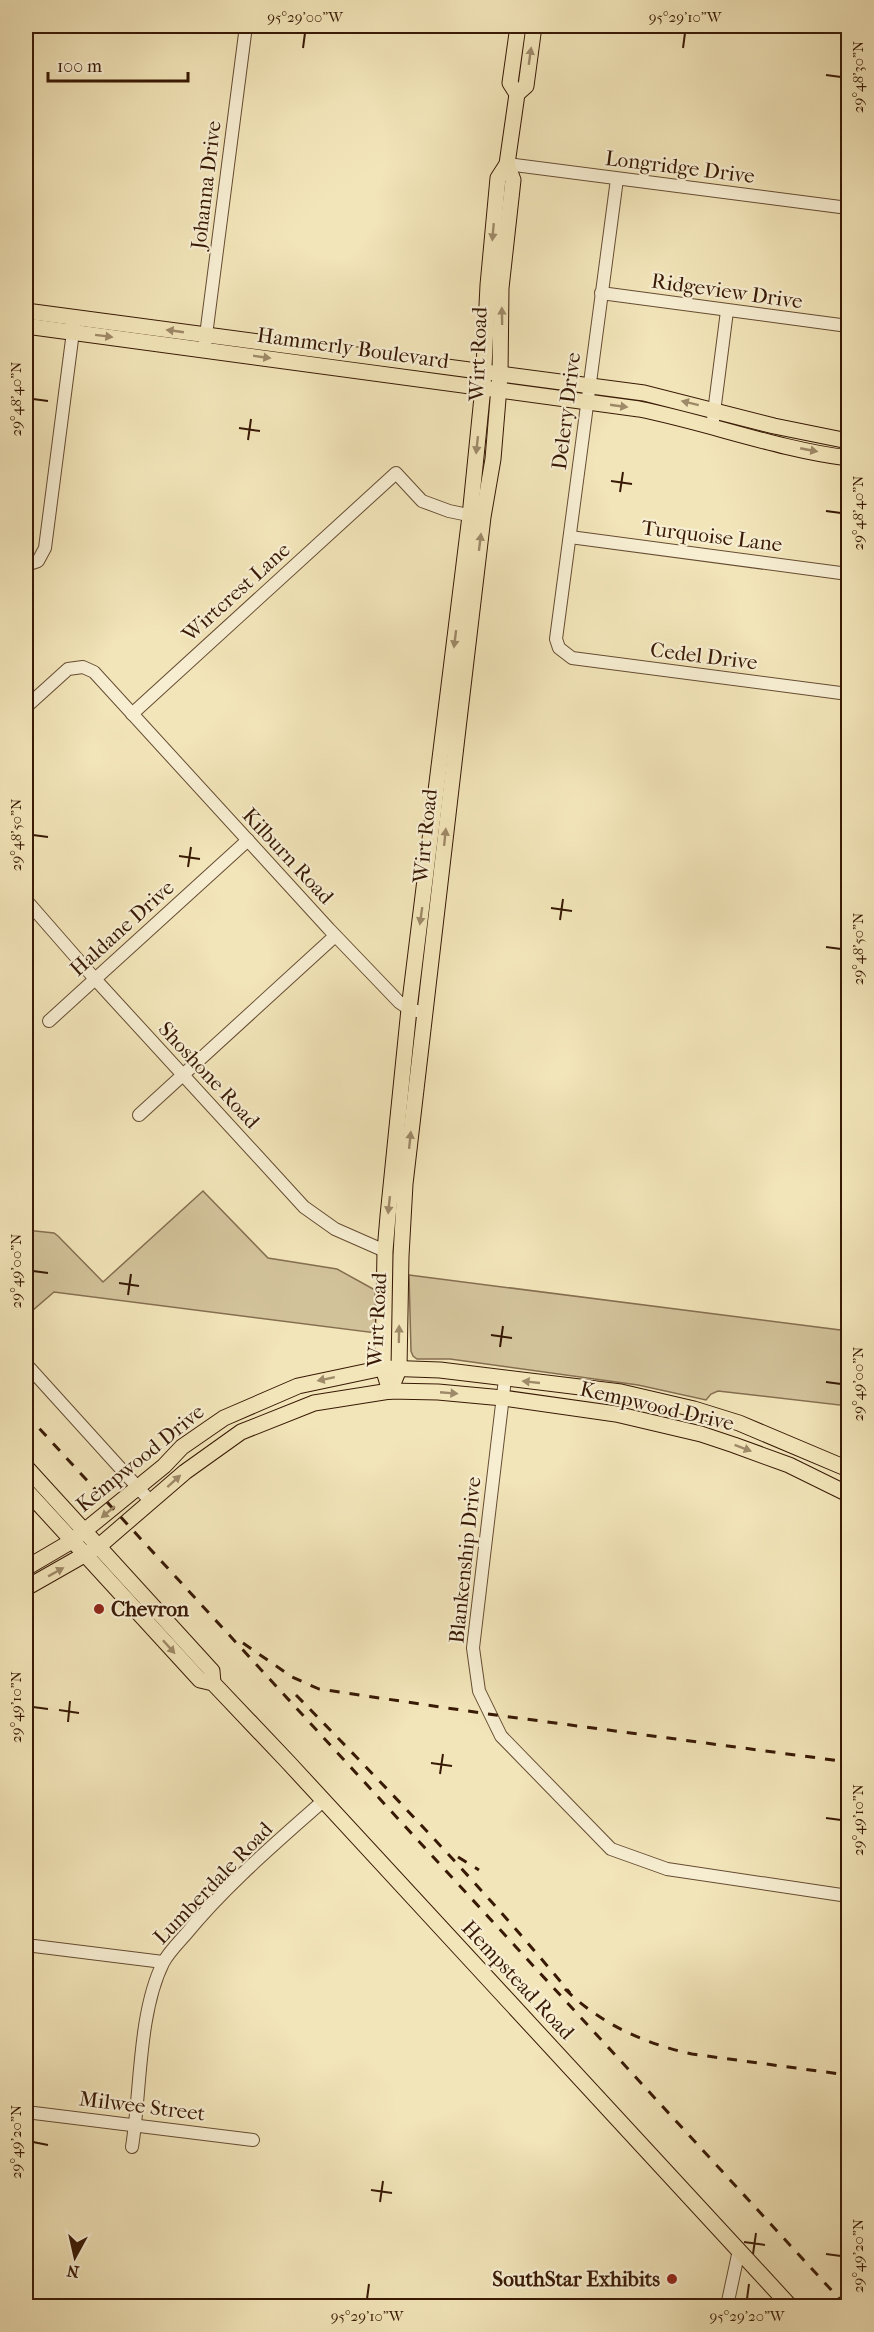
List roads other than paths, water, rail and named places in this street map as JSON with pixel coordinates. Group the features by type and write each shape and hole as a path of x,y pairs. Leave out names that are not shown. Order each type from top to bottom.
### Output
{"main road":[{"name":"Wirt Road","path":"517,94 510,83 518,26"},
{"name":"Wirt Road","path":"390,1391 399,1369 402,1216 513,180 507,164 517,94 526,86 534,26"},
{"name":"Hammerly Boulevard","path":"26,311 74,325"},
{"name":"Hammerly Boulevard","path":"26,326 74,325 491,381 587,402 639,409 771,443 849,458"},
{"name":"Hammerly Boulevard","path":"491,381 590,386 644,393 774,426 849,441"},
{"name":"Wirt Road","path":"390,1391 383,1368 385,1251 409,1009 476,517"},
{"name":"Kempwood Drive","path":"26,1568 78,1536 182,1447 224,1418 298,1386 383,1368 440,1370 621,1392 694,1409 739,1423 849,1468"},
{"name":"Kempwood Drive","path":"26,1588 92,1551 185,1472 241,1432 314,1403 390,1391 438,1392 503,1398 616,1414 701,1434 789,1465 849,1494"},
{"path":"246,1408 255,1426"},
{"name":"Hempstead Road","path":"26,1467 78,1536"},
{"name":"Hempstead Road","path":"26,1490 78,1536 212,1671 213,1683 790,2307"}],"street":[{"name":"Johanna Drive","path":"205,342 246,26"},
{"name":"Longridge Drive","path":"507,164 849,207"},
{"name":"Delery Drive","path":"559,648 556,639 617,179"},
{"name":"Ridgeview Drive","path":"601,293 849,326"},
{"path":"711,426 727,311"},
{"path":"32,563 45,548 74,325"},
{"name":"Wirtcrest Lane","path":"132,714 396,473 422,501 476,517"},
{"name":"Turquoise Lane","path":"570,537 849,574"},
{"name":"Cedel Drive","path":"559,648 572,658 849,694"},
{"path":"26,707 68,669 82,667 94,672 132,714"},
{"name":"Kilburn Road","path":"132,714 335,936 399,1002 409,1009"},
{"name":"Haldane Drive","path":"49,1021 248,840"},
{"name":"Shoshone Road","path":"26,900 95,979 304,1207 335,1229 385,1251"},
{"path":"139,1115 335,936"},
{"path":"409,1009 424,1012"},
{"path":"26,1364 151,1502"},
{"name":"Blankenship Drive","path":"505,1379 473,1648 479,1691 501,1736 611,1850 667,1869 849,1896"},
{"name":"Lumberdale Road","path":"132,2147 151,1999 163,1962 193,1925 243,1873 323,1801"},
{"path":"26,1945 163,1962"},
{"name":"Milwee Street","path":"26,2112 253,2140"},
{"path":"727,2307 739,2250"}],"railway":[{"path":"26,1414 846,2306"},
{"path":"243,1643 292,1677 319,1689 848,1762"},
{"path":"296,1695 436,1841 570,1993"},
{"path":"458,1857 479,1870"},
{"path":"565,1989 608,2022 640,2038 674,2050 848,2075"}],"place":[{"name":"Chevron","path":"99,1609"},
{"name":"SouthStar Exhibits","path":"672,2279"}]}
